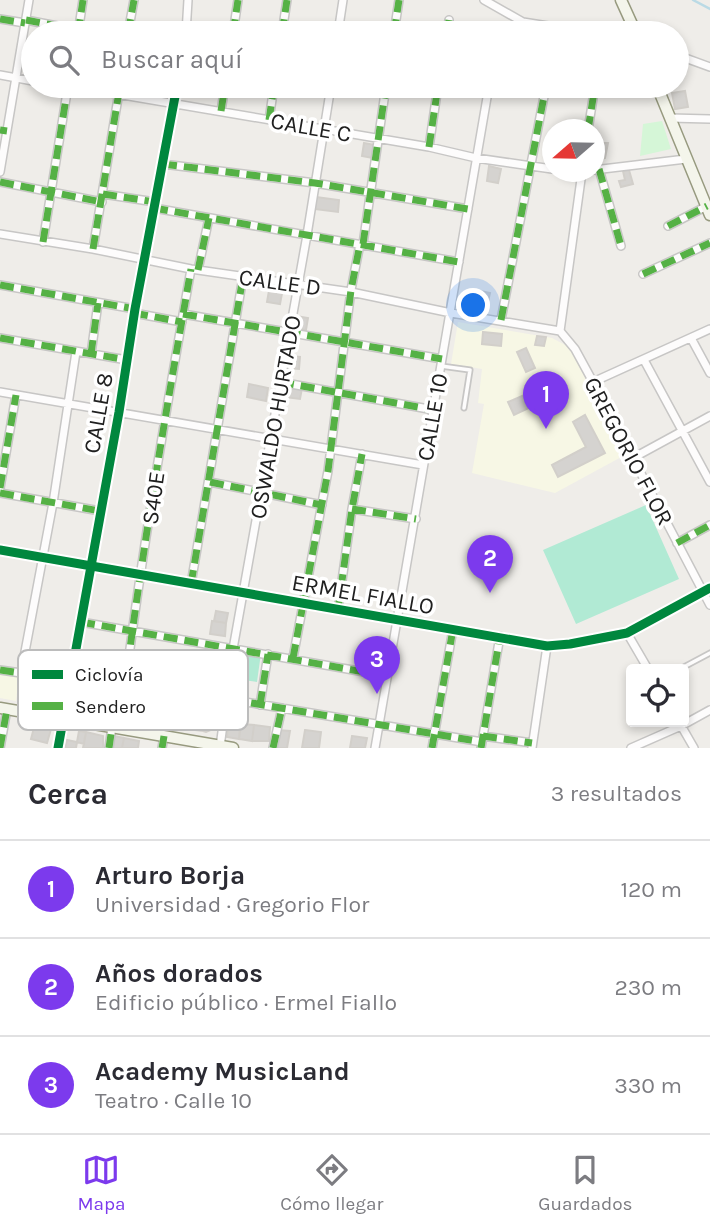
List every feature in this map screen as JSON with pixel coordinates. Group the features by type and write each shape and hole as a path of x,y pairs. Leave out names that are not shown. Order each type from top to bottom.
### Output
{"street":[{"path":"0,19 26,21 29,0"},
{"path":"80,21 83,0"},
{"path":"130,21 134,0"},
{"path":"187,21 188,0"},
{"path":"235,21 238,0"},
{"path":"284,21 287,0"},
{"path":"340,21 343,0"},
{"path":"396,21 399,0"},
{"path":"484,0 521,21"},
{"path":"621,0 631,21"},
{"path":"0,172 4,130 21,50"},
{"path":"689,59 710,67"},
{"path":"0,75 21,79"},
{"path":"43,242 67,98"},
{"path":"93,249 118,98"},
{"name":"CALLE C","path":"156,98 429,147 476,159 542,168"},
{"name":"CALLE 8","path":"76,650 175,98"},
{"path":"221,111 223,98"},
{"path":"269,120 272,98"},
{"name":"OSWALDO HURTADO","path":"233,649 272,438 329,98"},
{"path":"293,658 322,505 351,292 371,193 384,98"},
{"path":"429,147 436,98"},
{"name":"CALLE 10","path":"375,748 487,98"},
{"path":"501,320 544,98"},
{"path":"590,119 592,98"},
{"path":"662,98 709,208 668,226"},
{"path":"670,118 710,119"},
{"path":"605,168 686,159"},
{"path":"163,164 315,183 468,209"},
{"path":"0,182 51,193 154,205 209,218 459,262"},
{"path":"560,331 582,182"},
{"path":"601,182 621,246"},
{"name":"S40E","path":"130,650 164,420 183,318 209,218"},
{"name":"CALLE D","path":"0,234 93,249 195,270 351,292 451,313 560,331"},
{"path":"643,274 710,243"},
{"path":"191,584 243,277"},
{"path":"0,285 135,311 344,342 442,363"},
{"path":"91,354 99,303"},
{"path":"593,382 710,329"},
{"name":"GREGORIO FLOR","path":"560,331 575,349 677,543 706,590 710,606"},
{"path":"0,338 127,360"},
{"path":"691,338 710,373"},
{"path":"27,650 76,352"},
{"path":"644,360 710,482"},
{"path":"280,382 434,410"},
{"path":"0,392 423,465"},
{"path":"16,395 0,490 100,511"},
{"path":"633,458 710,416"},
{"path":"338,609 362,454"},
{"path":"210,482 322,505"},
{"path":"352,509 416,519"},
{"path":"677,543 710,525"},
{"name":"ERMEL FIALLO","path":"0,550 547,646 627,633 706,590"},
{"path":"81,622 240,650"},
{"path":"432,748 453,629"},
{"path":"627,633 645,664"},
{"path":"482,742 500,636"},
{"path":"248,703 434,735 532,746 547,646"},
{"path":"248,651 387,676"},
{"path":"260,705 268,654"},
{"path":"0,670 18,673"},
{"path":"272,748 282,708"},
{"path":"0,748 3,709"},
{"path":"689,720 710,710"},
{"path":"631,748 674,727"},
{"path":"682,727 694,748"},
{"name":"CALLE 8","path":"58,748 61,730"},
{"name":"S40E","path":"109,748 115,730"},
{"path":"128,730 233,748"},
{"path":"162,748 164,736"}],"lane":[{"path":"442,363 470,370 464,408"},
{"path":"689,664 710,653"}],"shaded area":[{"path":"458,322 552,338 569,347 625,455 555,493 472,473 484,404 478,403 482,369 451,364"},
{"path":"0,673 18,676 16,701 0,698"}],"green space":[{"path":"662,121 671,149 640,156 643,124"},
{"path":"646,505 679,579 576,624 543,550"},
{"path":"248,651 261,653 257,682 248,681"}],"building":[{"path":"673,98 686,98 688,107 675,109"},
{"path":"364,143 375,145 373,158 362,156"},
{"path":"489,166 501,169 498,183 487,181"},
{"path":"629,170 633,184 621,187 619,181 625,180 623,171"},
{"path":"316,197 339,200 338,212 314,209"},
{"path":"270,285 283,288 280,304 267,302"},
{"path":"476,290 490,293 486,310 473,307"},
{"path":"296,316 308,318 306,330 294,329"},
{"path":"483,332 502,334 501,346 482,344"},
{"path":"537,336 546,337 544,346 535,345"},
{"path":"526,348 535,368 526,372 517,352"},
{"path":"290,356 300,357 299,369 288,368"},
{"path":"249,384 268,388 266,401 247,397"},
{"path":"286,385 302,388 300,399 284,397"},
{"path":"545,386 550,398 514,415 508,402"},
{"path":"585,415 605,453 558,477 552,465 586,447 573,422"},
{"path":"216,611 228,613 226,623 214,621"},
{"path":"212,621 226,623 225,636 210,634"},
{"path":"248,725 254,725 252,741 239,739 240,730 248,730"},
{"path":"254,725 270,727 269,741 252,741"},
{"path":"33,730 51,730 47,743 31,739"},
{"path":"228,730 240,730 239,739 227,737"},
{"path":"277,730 290,731 287,748 274,748"},
{"path":"305,730 321,732 319,748 302,748"},
{"path":"79,731 86,732 84,744 77,742"},
{"path":"86,732 103,736 103,748 83,748"},
{"path":"114,736 124,738 122,748 110,748"},
{"path":"352,736 367,738 365,748 350,748"},
{"path":"124,738 139,741 138,748 122,748"},
{"path":"67,740 77,742 76,748 65,748"}],"waterway":[{"path":"693,0 710,9"}],"marked path":[{"path":"80,21 83,0"},
{"path":"130,21 134,0"},
{"path":"235,21 238,0"},
{"path":"284,21 287,0"},
{"path":"396,21 399,0"},
{"path":"0,19 21,22"},
{"path":"26,20 31,21"},
{"path":"43,242 66,98"},
{"path":"93,249 118,98"},
{"path":"221,111 223,98"},
{"path":"269,120 272,98"},
{"path":"363,244 384,98"},
{"path":"429,147 436,98"},
{"path":"501,320 544,98"},
{"path":"590,119 593,98"},
{"path":"0,130 7,131"},
{"path":"163,164 315,183 468,209"},
{"path":"0,182 102,202"},
{"path":"603,182 621,246"},
{"path":"103,194 155,202"},
{"path":"668,226 707,206"},
{"path":"154,208 459,262"},
{"path":"198,270 209,218"},
{"path":"643,274 710,243"},
{"path":"293,658 328,471 351,290 360,244"},
{"path":"130,650 161,441 191,269"},
{"path":"191,584 243,277"},
{"path":"0,285 135,309"},
{"path":"91,354 98,303"},
{"path":"134,313 182,322"},
{"path":"183,314 442,359"},
{"path":"0,338 127,360"},
{"path":"280,382 434,410"},
{"path":"0,488 16,395"},
{"path":"338,609 362,454"},
{"path":"210,482 322,505"},
{"path":"0,493 100,511"},
{"path":"352,509 416,519"},
{"path":"677,543 710,525"},
{"path":"81,622 240,650"},
{"path":"432,748 453,629"},
{"path":"481,748 500,636"},
{"path":"248,651 387,676"},
{"path":"260,705 268,654"},
{"path":"0,670 18,673"},
{"path":"248,702 482,742"},
{"path":"273,748 282,708"},
{"path":"0,748 7,709"},
{"path":"109,748 112,730"},
{"path":"162,748 164,736"},
{"path":"483,736 532,743"}],"cycle path":[{"path":"76,650 175,98"},
{"path":"0,550 547,646 627,633 710,588"},
{"path":"58,748 61,730"}],"place":[{"name":"Arturo Borja","path":"546,429"},
{"name":"Años dorados","path":"490,593"},
{"name":"Academy MusicLand","path":"377,694"}]}
